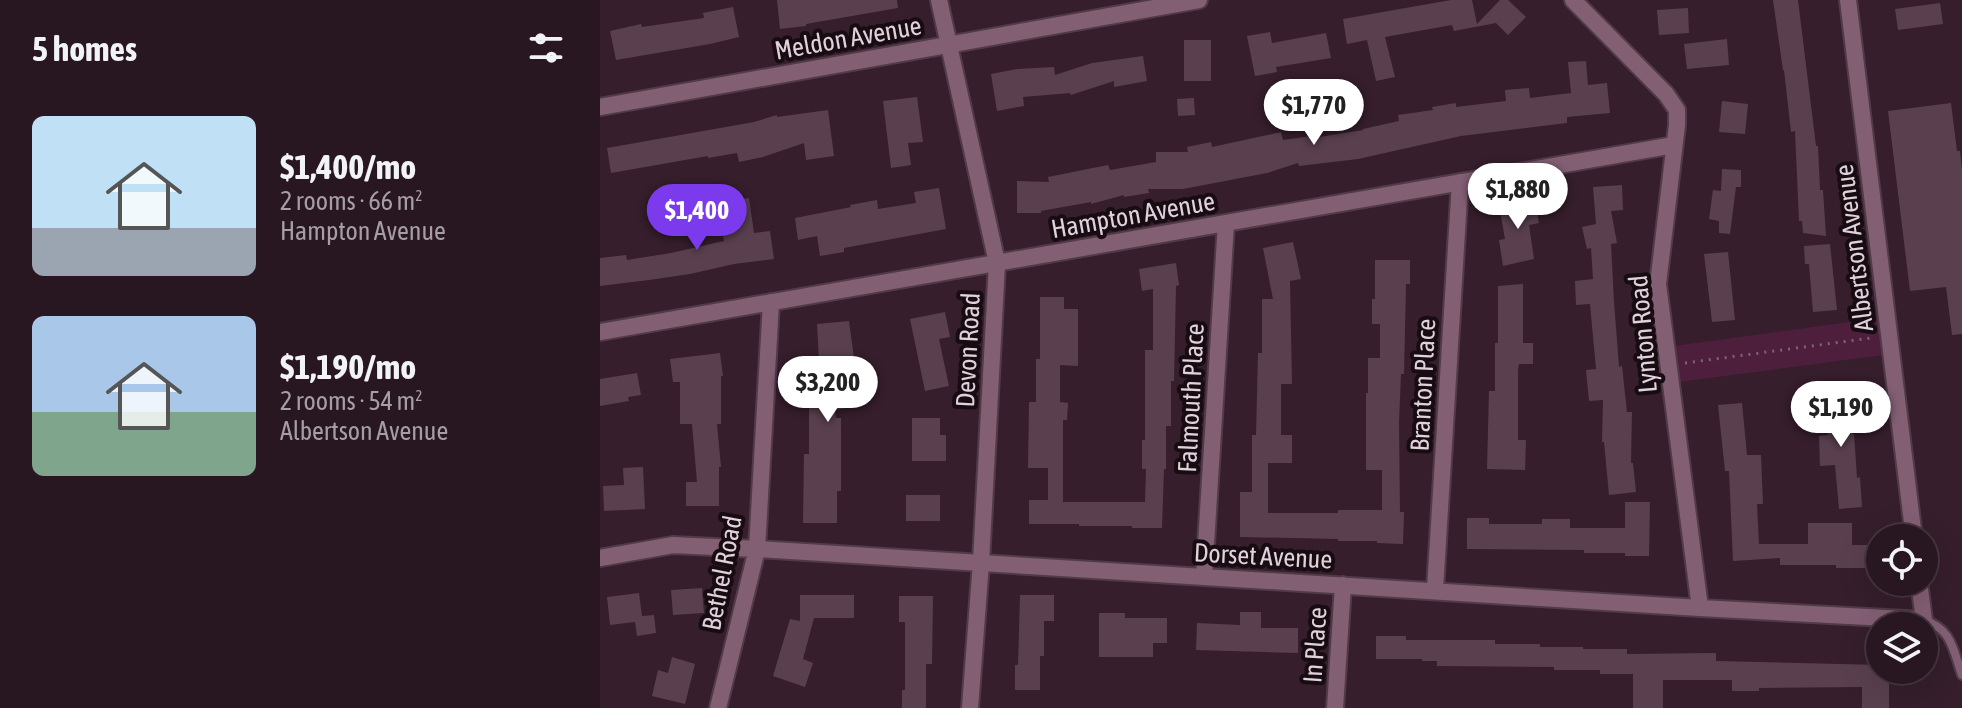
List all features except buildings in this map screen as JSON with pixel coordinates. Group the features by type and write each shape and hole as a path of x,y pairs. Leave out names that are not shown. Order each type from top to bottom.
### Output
{"street":[{"name":"Devon Road","path":"939,0 997,263 970,708"},
{"name":"Meldon Avenue","path":"600,107 1199,0"},
{"name":"Lynton Road","path":"1573,0 1666,94 1677,110 1658,284 1700,608"},
{"name":"Albertson Avenue","path":"1848,0 1912,524"},
{"name":"Hampton Avenue","path":"600,332 1674,145"},
{"name":"Branton Place","path":"1435,590 1460,182"},
{"name":"Falmouth Place","path":"1204,576 1226,223"},
{"name":"Bethel Road","path":"718,708 757,549 771,302"},
{"name":"Dorset Avenue","path":"600,558 673,545 1866,617"},
{"name":"In Place","path":"1335,708 1343,585"}],"lane":[{"path":"1938,625 1947,632 1962,675"}],"path":[{"path":"1669,365 1888,336"}],"shaded area":[{"path":"1886,317 1891,354 1671,383 1667,347"}]}
